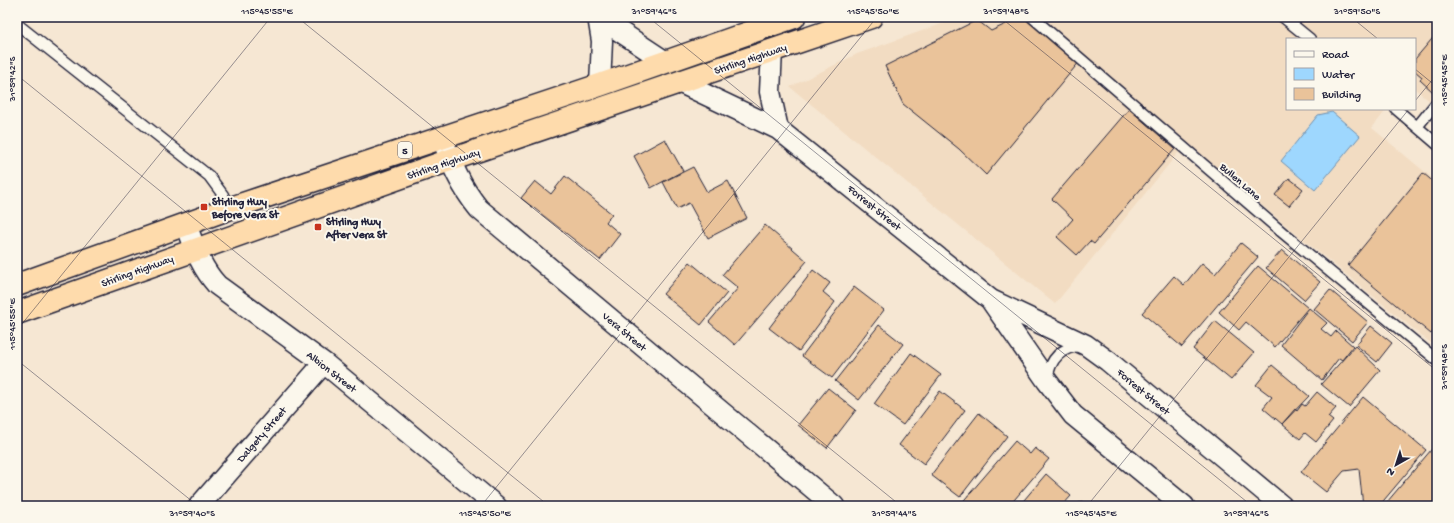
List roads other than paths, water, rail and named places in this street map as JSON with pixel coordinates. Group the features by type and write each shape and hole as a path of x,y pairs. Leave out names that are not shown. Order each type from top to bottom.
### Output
{"highway":[{"name":"5","path":"17,285 228,209 600,85 794,17"},
{"name":"Stirling Highway","path":"17,313 450,160 871,17"}],"street":[{"path":"598,17 666,62"},
{"path":"598,17 602,41 600,85"},
{"path":"772,50 770,92 778,129"},
{"name":"Forrest Street","path":"679,82 778,129 991,300 1086,345 1108,361 1282,506"},
{"name":"Vera Street","path":"442,137 450,160 466,192 479,208 834,506"},
{"name":"Albion Street","path":"186,224 200,262 207,274 217,285 324,363 496,506"},
{"name":"Forrest Street","path":"991,300 1047,381 1073,415 1184,506"},
{"name":"Dalgety Street","path":"201,505 324,363"}],"lane":[{"name":"Bullen Lane","path":"1032,17 1283,233 1437,360"},
{"path":"1283,17 1309,38"},
{"path":"17,24 209,176 223,195 228,209"},
{"path":"1417,127 1437,102"},
{"path":"1397,110 1437,144"},
{"path":"1047,381 1049,369 1054,358 1063,350 1074,346 1086,345"}],"water":[{"path":"1332,112 1360,136 1315,190 1281,161 1318,115"}],"place":[{"name":"Stirling Hwy Before Vera St","path":"204,207"},
{"name":"Stirling Hwy After Vera St","path":"318,227"}]}
